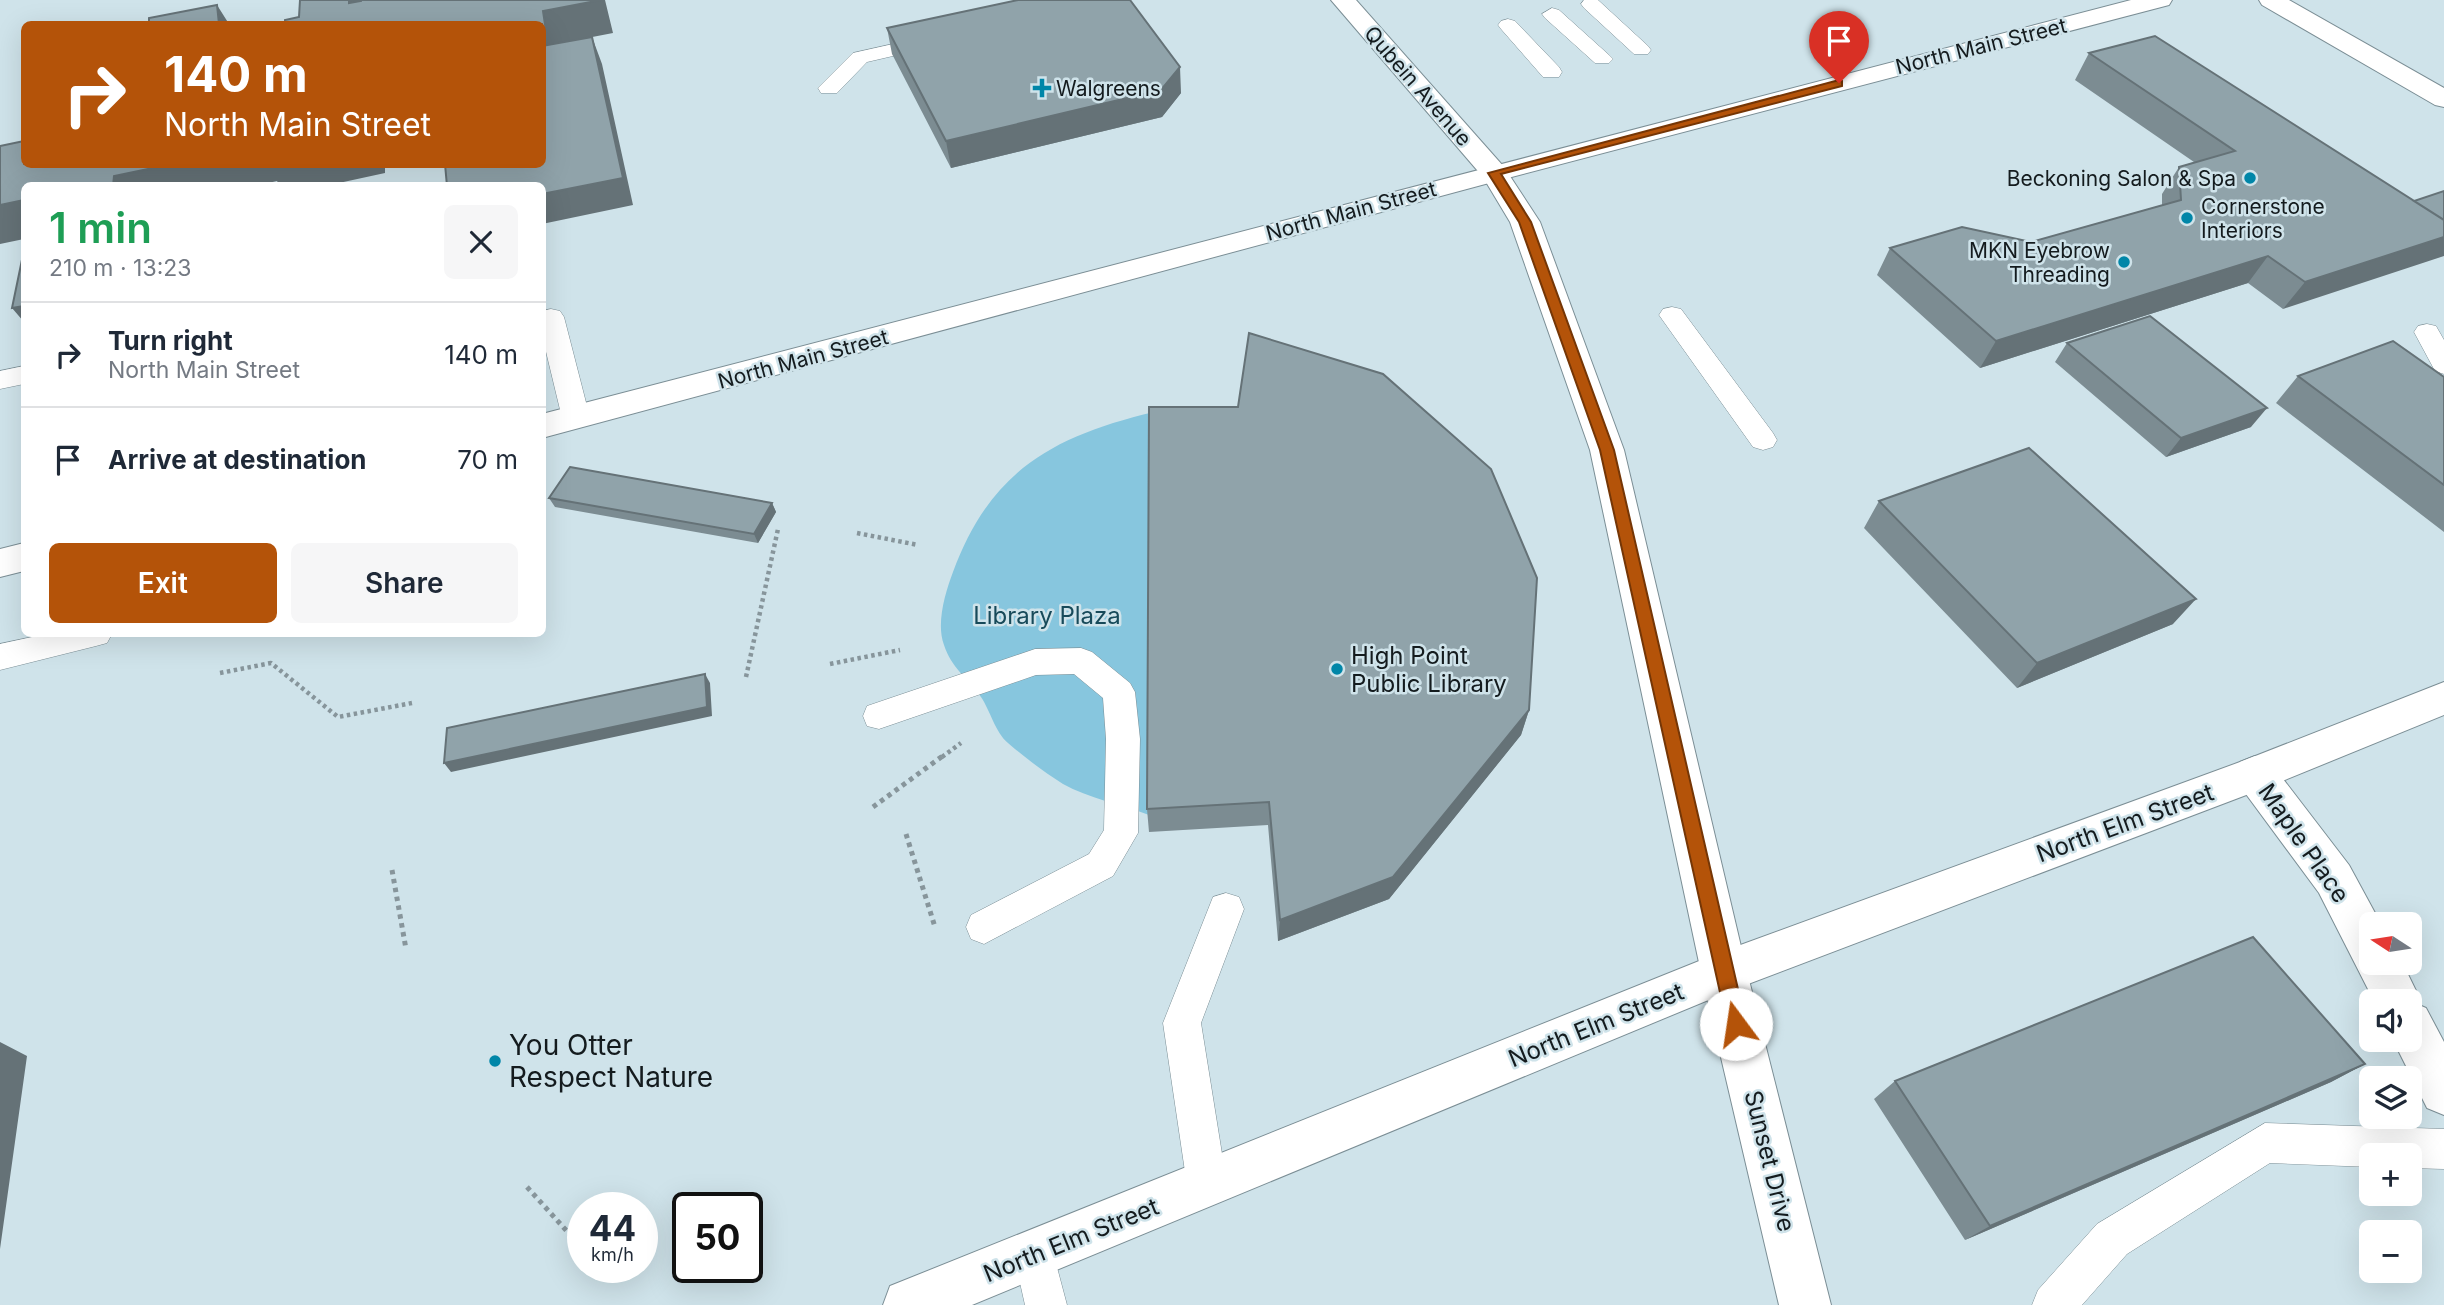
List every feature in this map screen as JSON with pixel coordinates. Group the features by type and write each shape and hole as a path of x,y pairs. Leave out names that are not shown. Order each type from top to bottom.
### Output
{"main road":[{"name":"Qubein Avenue","path":"1343,0 1494,173"},
{"name":"North Main Street","path":"546,425 1494,173 2160,0"},
{"path":"2271,0 2444,99"},
{"name":"Sunset Drive","path":"1494,173 1525,222 1607,450 1724,972 1805,1305"},
{"path":"0,563 21,559"},
{"name":"North Elm Street","path":"909,1305 1035,1256 1724,972 2255,774 2444,698"},
{"name":"Maple Place","path":"2255,774 2334,879 2359,927"},
{"path":"2422,1048 2444,1091"}],"lane":[{"path":"1591,4 1641,50"},
{"path":"1552,14 1602,59"},
{"path":"1508,24 1551,72"},
{"path":"829,88 860,57 929,42"},
{"path":"1672,316 1763,440"},
{"path":"551,317 576,418"},
{"path":"2427,332 2444,366"},
{"path":"0,380 21,375"},
{"path":"0,657 83,637"},
{"path":"879,716 1035,662 1081,661 1119,692 1123,739 1121,832 1101,866 984,927"},
{"path":"1207,1185 1182,1023 1226,908"},
{"path":"2053,1305 2112,1238 2265,1143 2444,1149"},
{"path":"1035,1256 1046,1305"}],"path":[{"path":"746,677 778,529"},
{"path":"858,533 918,545"},
{"path":"830,664 900,650"},
{"path":"220,673 271,663 338,717 412,703"},
{"path":"873,807 961,743"},
{"path":"906,834 937,932"},
{"path":"392,870 406,949"},
{"path":"527,1187 567,1231"}],"green space":[{"name":"Library Plaza","path":"1154,412 1149,815 1063,784 1008,743 981,697 951,660 944,645 941,628 947,589 968,537 1006,483 1030,463 1085,433"}],"building":[{"path":"300,0 349,0 349,3 361,0 601,0 543,11 544,21 285,21 299,17"},
{"path":"1018,0 1130,0 1180,67 1161,90 946,141 887,28"},
{"path":"217,5 219,21 149,21 149,18"},
{"path":"2155,36 2444,220 2444,237 2305,282 2268,256 1996,341 1890,248 1962,227 2031,242 2181,200 2179,167 2235,151 2089,53"},
{"path":"592,37 623,178 546,193 546,182 447,182 445,168 546,168 546,45"},
{"path":"21,142 21,168 153,168 114,176 113,182 21,182 21,201 0,205 0,146"},
{"path":"2444,191 2444,220 2414,201"},
{"path":"21,264 21,306 12,308"},
{"path":"2150,316 2267,408 2181,438 2067,343"},
{"name":"High Point Public Library","path":"1249,333 1383,374 1491,469 1537,578 1529,710 1393,877 1280,920 1269,802 1147,809 1149,407 1238,407"},
{"path":"2393,341 2444,377 2444,485 2298,376"},
{"path":"2029,448 2196,599 2037,663 1879,501"},
{"path":"570,467 772,503 754,534 549,498"},
{"path":"705,674 707,707 444,763 447,728"},
{"path":"2253,937 2365,1064 1990,1226 1895,1081"}],"place":[{"name":"Walgreens","path":"1042,88"},
{"name":"Beckoning Salon & Spa","path":"2250,178"},
{"name":"Cornerstone Interiors","path":"2187,218"},
{"name":"MKN Eyebrow Threading","path":"2124,262"},
{"name":"High Point Public Library","path":"1337,669"},
{"name":"You Otter Respect Nature","path":"495,1061"}],"route":[{"path":"1736,1024 1607,450 1525,222 1494,173 1839,83"}]}
